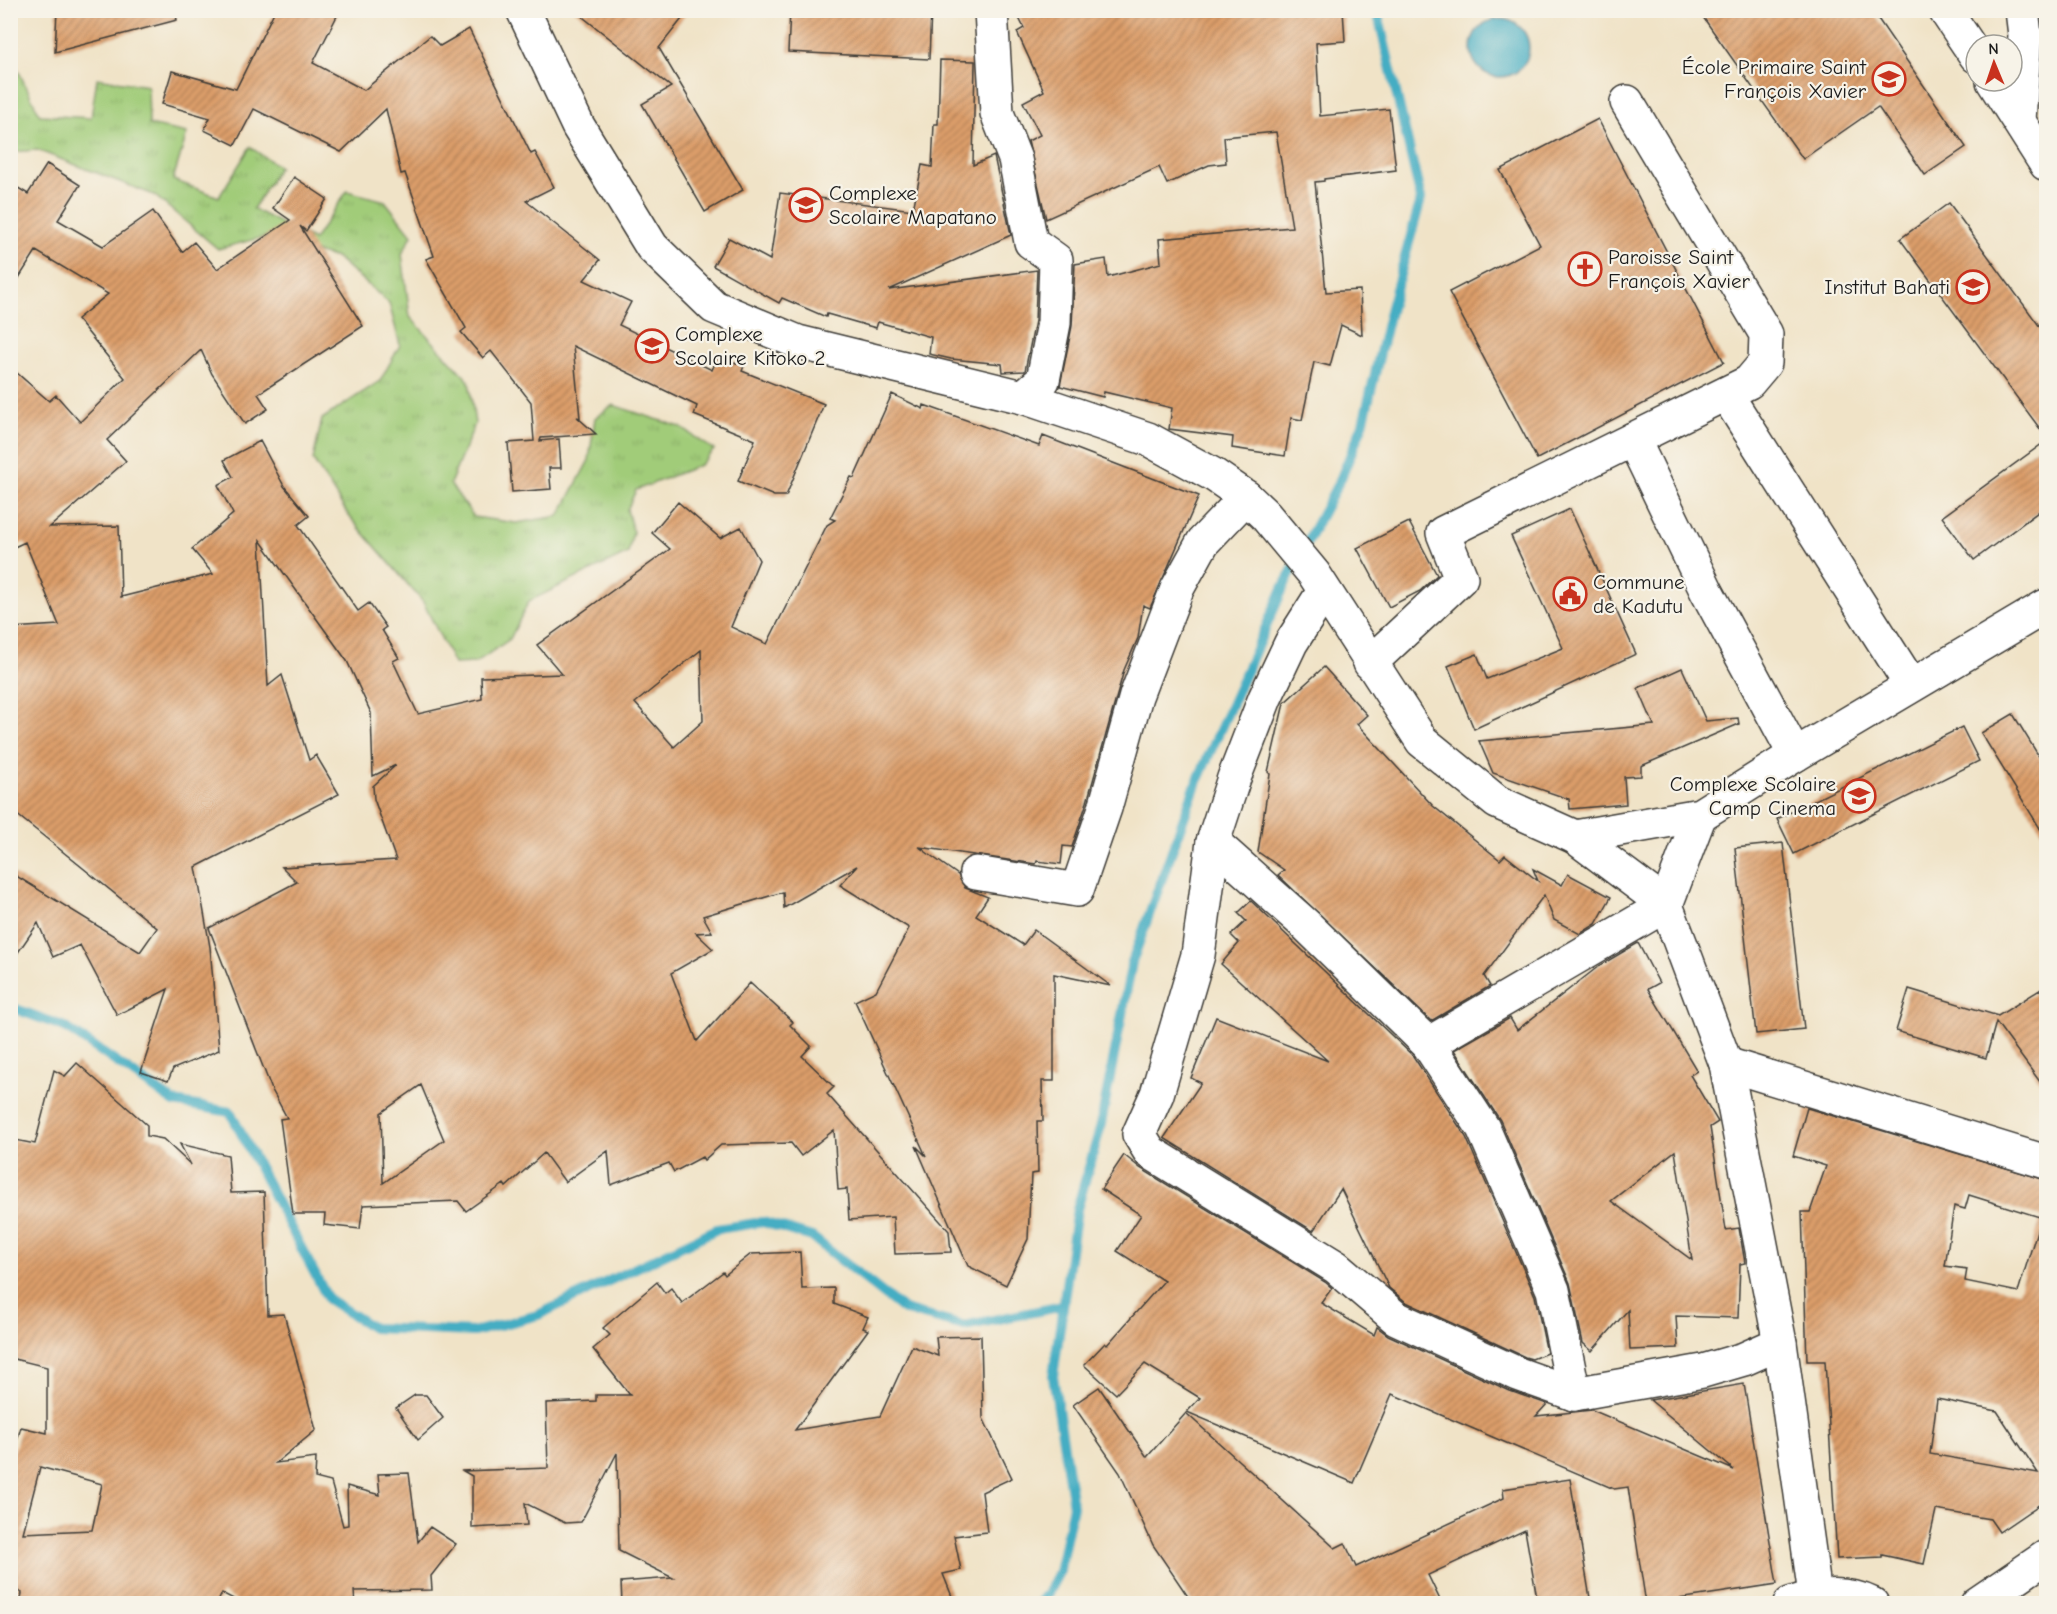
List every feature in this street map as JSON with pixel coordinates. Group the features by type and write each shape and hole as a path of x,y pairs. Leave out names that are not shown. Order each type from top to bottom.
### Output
{"street":[{"path":"524,10 578,126 652,247 714,307 798,342 1023,397 1148,439 1214,475 1255,506 1319,583 1422,741 1497,802 1575,837 1666,905 1726,1064 1780,1343 1803,1599 1855,1596 1872,1604"},
{"path":"992,10 997,113 1015,159 1031,242 1056,260 1054,322 1043,380 1023,397"},
{"path":"1945,10 1964,38"},
{"path":"2019,120 2025,35 2022,10"},
{"path":"2001,93 2046,164"},
{"path":"1370,663 1461,578 1443,533 1726,394 1749,381 1765,363 1766,334 1627,102"},
{"path":"1726,394 1911,685"},
{"path":"1633,439 1707,592 1794,755"},
{"path":"976,873 1077,890 1105,808 1136,696 1176,589 1203,542 1255,506"},
{"path":"1319,583 1265,698 1234,778 1213,842 1198,955 1157,1094 1138,1134 1150,1152 1336,1267 1396,1318 1518,1374 1574,1394 1703,1371 1744,1359 1780,1343"},
{"path":"1575,837 1700,815 1794,755 2046,606"},
{"path":"1428,1044 1666,905 1700,815"},
{"path":"1213,842 1306,925 1428,1044 1483,1128 1553,1290 1574,1394"},
{"path":"1726,1064 2046,1162"},
{"path":"1977,1604 2046,1557"}],"green space":[{"path":"17,68 40,115 91,118 97,78 148,86 149,125 187,133 173,180 219,197 250,147 279,167 253,209 314,240 347,191 385,201 412,235 402,254 410,317 469,381 475,424 450,484 474,517 516,523 559,516 589,460 595,418 613,405 680,427 714,450 700,465 636,490 627,510 633,532 628,553 529,601 510,639 475,663 454,664 423,602 349,516 313,460 322,419 380,381 400,345 389,303 337,258 294,246 279,233 218,249 154,195 37,150 11,152 10,70"}],"water":[{"path":"1500,19 1516,24 1524,32 1529,48 1524,64 1516,72 1500,77 1484,72 1476,64 1471,48 1476,32 1484,24"}],"building":[{"path":"57,10 175,10 177,20 55,52"},
{"path":"275,10 340,10 313,63 364,90 430,36 440,46 469,29 531,154 535,152 554,187 526,201 600,260 584,280 631,302 619,325 712,370 718,356 744,366 742,371 824,404 786,496 774,496 738,481 755,440 694,415 697,406 573,346 580,418 577,417 596,434 541,438 540,441 559,439 561,468 549,468 551,489 512,492 508,443 534,441 531,402 491,351 483,358 461,332 466,328 426,259 434,256 405,173 401,174 386,109 341,152 254,109 235,145 204,130 210,118 162,104 172,71 236,89"},
{"path":"574,10 689,10 659,48 743,190 705,212 642,104 671,87"},
{"path":"790,10 931,10 929,59 788,52"},
{"path":"1015,10 1343,10 1345,41 1316,43 1320,116 1389,109 1396,170 1315,182 1326,292 1360,290 1362,335 1341,325 1330,366 1314,362 1302,420 1291,418 1285,456 1232,448 1233,437 1169,429 1172,408 1104,392 1103,397 1060,386 1072,326 1075,264 1106,259 1108,277 1161,263 1159,239 1292,227 1276,132 1224,137 1226,163 1209,165 1167,184 1159,167 1046,219 1028,141 1040,135 1023,102 1044,91 1017,32 1024,28"},
{"path":"1698,10 1872,10 1966,147 1925,175 1878,107 1803,159"},
{"path":"940,60 975,61 973,165 994,156 1011,235 889,290 1037,270 1035,321 1025,371 1003,372 1002,364 951,359 929,354 931,337 878,322 876,328 827,314 826,317 782,298 779,303 713,266 729,238 770,260 780,193 913,210 922,165 932,167 934,124 938,124"},
{"name":"Paroisse Saint François Xavier","path":"1598,119 1724,362 1537,459 1449,292 1540,245 1500,170"},
{"path":"47,164 80,185 58,220 103,246 153,211 182,252 194,242 217,269 290,220 273,208 294,177 327,199 306,231 300,226 363,326 258,394 268,409 245,424 212,374 201,350 107,440 126,461 50,527 119,526 121,597 213,574 192,549 233,514 218,485 233,477 224,460 260,441 284,486 309,516 298,525 358,611 369,603 386,627 382,630 399,658 393,661 418,714 482,699 481,677 562,674 537,645 670,549 652,533 678,502 720,538 741,527 759,560 731,627 767,644 827,525 835,520 830,518 851,477 854,478 892,394 923,409 924,405 1039,446 1043,436 1199,496 1150,608 1143,605 1138,638 1124,670 1087,802 1072,847 1063,846 1061,864 1037,861 1036,864 919,847 958,875 965,888 988,897 976,915 1023,945 1034,930 1111,986 1054,974 1054,1081 1042,1081 1043,1121 1037,1121 1038,1173 1031,1174 1028,1239 1006,1285 968,1266 916,1146 926,1156 855,1001 876,991 909,928 840,885 857,866 784,908 783,892 703,916 712,932 696,933 713,949 671,973 697,1041 750,983 793,1022 790,1025 811,1046 802,1056 834,1087 827,1094 949,1231 951,1252 895,1254 893,1217 849,1220 847,1189 838,1190 834,1130 801,1156 791,1143 721,1145 704,1160 702,1157 674,1172 669,1163 611,1185 608,1151 565,1182 544,1153 506,1187 504,1184 466,1211 458,1201 363,1205 360,1229 324,1225 325,1214 293,1214 280,1119 287,1118 272,1090 209,928 297,882 282,867 396,860 374,799 373,786 396,765 373,776 371,713 347,661 260,540 268,686 282,675 309,760 316,755 339,794 196,867 210,947 219,1050 173,1069 168,1081 141,1072 168,989 117,1015 80,945 53,957 38,923 10,964 10,872 140,952 157,928 10,809 10,628 59,625 25,542 10,549 10,367 49,401 56,395 80,422 125,378 77,319 108,294 36,251 10,292 10,183 28,194","holes":["701,650 703,721 674,747 635,703","421,1085 444,1140 383,1183 381,1113"]},
{"name":"Institut Bahati","path":"1949,203 2046,335 2046,437 1900,239"},
{"path":"2046,441 2046,506 1974,560 1942,517"},
{"path":"1570,509 1636,654 1474,729 1448,666 1477,654 1487,679 1563,648 1511,536"},
{"path":"1409,522 1437,575 1420,591 1389,607 1357,548"},
{"path":"1324,667 1367,715 1357,724 1433,806 1500,860 1505,855 1538,881 1533,869 1562,885 1568,874 1611,897 1596,924 1580,934 1554,920 1544,895 1484,976 1490,986 1431,1021 1278,875 1284,870 1258,852 1270,774 1268,772 1284,703"},
{"path":"1682,668 1706,721 1738,718 1739,724 1641,766 1641,776 1624,777 1626,804 1570,809 1569,799 1493,773 1479,741 1654,725 1638,688"},
{"path":"2013,714 2046,768 2046,838 1981,733"},
{"path":"1962,727 1979,761 1794,854 1777,819"},
{"path":"1783,843 1804,1029 1756,1034 1735,848"},
{"path":"1251,901 1413,1056 1466,1137 1535,1296 1547,1353 1532,1359 1525,1357 1406,1302 1389,1288 1341,1189 1313,1231 1164,1138 1201,1083 1191,1078 1216,1017 1328,1061 1221,964 1239,943 1231,935 1246,921 1238,913"},
{"path":"1638,943 1659,983 1648,989 1697,1071 1690,1075 1718,1122 1710,1127 1726,1230 1739,1228 1745,1263 1740,1264 1738,1318 1676,1316 1678,1348 1630,1350 1628,1310 1592,1351 1583,1343 1570,1283 1500,1120 1454,1050 1510,1018 1517,1030 1599,966","holes":["1675,1151 1692,1260 1611,1201"]},
{"path":"2046,986 2046,1090 1996,1022 1986,1058 1896,1031 1909,989 1998,1016"},
{"path":"77,1063 147,1125 147,1136 163,1139 191,1165 180,1144 228,1155 231,1193 264,1192 268,1315 284,1314 316,1430 276,1463 316,1458 315,1478 331,1482 343,1526 348,1525 347,1486 380,1495 378,1474 409,1473 418,1542 430,1527 456,1544 431,1576 432,1590 354,1591 355,1604 243,1604 222,1593 217,1604 20,1604 22,1593 10,1587 10,1464 21,1427 47,1433 47,1367 10,1358 10,1139 35,1144 54,1070 65,1076","holes":["40,1467 102,1484 92,1530 23,1533"]},
{"path":"1807,1108 2046,1180 2046,1219 1969,1195 1965,1209 1954,1206 1945,1266 1967,1269 1965,1281 2018,1292 2040,1221 2046,1222 2046,1500 1999,1532 1990,1519 1936,1510 1924,1564 1882,1555 1882,1557 1837,1559 1825,1361 1807,1361 1802,1212 1810,1212 1826,1166 1793,1156","holes":["1937,1399 1997,1411 2038,1473 1930,1454"]},
{"path":"1124,1155 1140,1168 1325,1282 1332,1288 1321,1303 1374,1335 1377,1327 1388,1335 1510,1391 1547,1404 1536,1416 1592,1410 1734,1470 1650,1400 1744,1384 1777,1584 1646,1604 1628,1487 1614,1489 1392,1394 1354,1483 1187,1412 1200,1398 1145,1364 1116,1394 1084,1365 1105,1343 1107,1345 1164,1281 1117,1251 1141,1215 1101,1189"},
{"path":"800,1252 802,1289 834,1288 834,1304 868,1317 863,1328 868,1330 795,1430 880,1416 912,1346 938,1356 936,1337 981,1336 983,1418 1012,1478 982,1492 987,1532 954,1536 961,1570 943,1574 955,1604 622,1604 621,1582 673,1578 619,1551 617,1453 581,1522 565,1523 525,1503 527,1525 472,1528 472,1476 463,1471 548,1468 546,1403 596,1401 596,1395 630,1395 593,1349 610,1335 603,1328 657,1282 665,1293 671,1288 682,1303 723,1272 725,1275 751,1254"},
{"path":"1099,1387 1147,1457 1186,1413 1335,1548 1345,1543 1356,1567 1504,1498 1503,1489 1570,1479 1591,1604 1538,1604 1525,1530 1428,1575 1442,1604 1193,1604 1153,1545 1120,1473 1073,1405"},
{"path":"415,1395 426,1395 443,1418 418,1440 396,1408"}],"waterway":[{"path":"1038,1604 1048,1593 1059,1572 1073,1506 1053,1376 1077,1209 1100,1129 1132,962 1196,784 1285,584 1341,478 1363,424 1390,311 1421,199 1377,10"},
{"path":"10,1007 65,1027 174,1102 230,1112 328,1299 373,1328 474,1332 538,1315 717,1229 763,1222 812,1237 904,1310 964,1326 1063,1306"}],"place":[{"name":"École Primaire Saint François Xavier","path":"1889,79"},
{"name":"Complexe Scolaire Mapatano","path":"806,205"},
{"name":"Paroisse Saint François Xavier","path":"1585,269"},
{"name":"Institut Bahati","path":"1973,287"},
{"name":"Complexe Scolaire Kitoko 2","path":"652,346"},
{"name":"Commune de Kadutu","path":"1570,594"},
{"name":"Complexe Scolaire Camp Cinema","path":"1859,796"}]}
